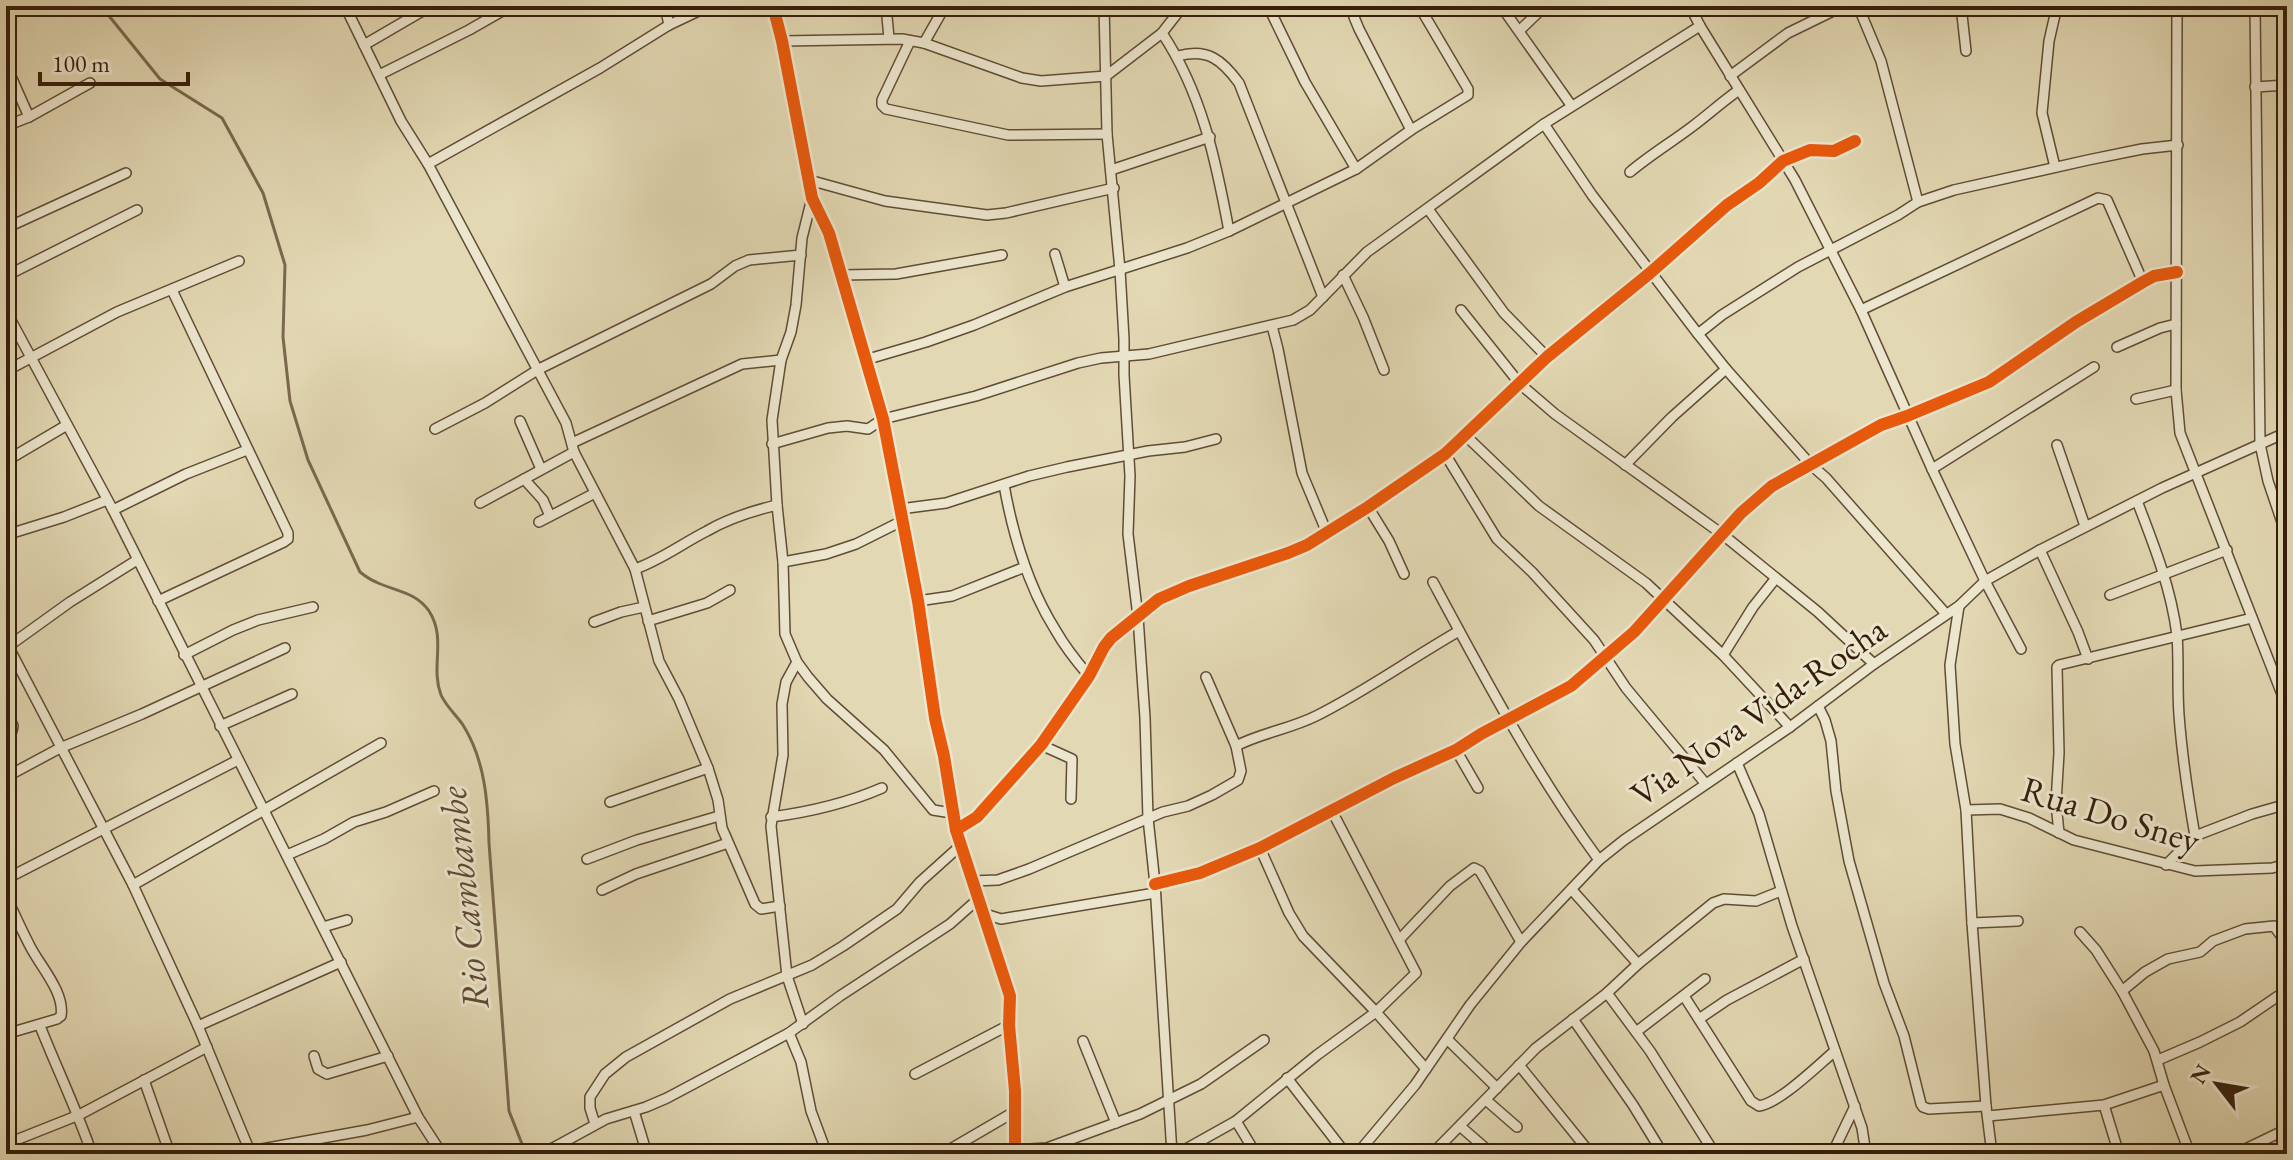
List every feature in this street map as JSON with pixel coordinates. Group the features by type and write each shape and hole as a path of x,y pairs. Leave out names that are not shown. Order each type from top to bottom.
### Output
{"street":[{"path":"345,6 401,121 428,164 539,369 566,423 573,448 635,569 662,668 679,699 708,768 728,843 758,908 780,906"},
{"path":"364,45 431,6"},
{"path":"379,75 511,6"},
{"path":"665,6 669,25"},
{"path":"428,164 600,68 669,25 709,6"},
{"path":"773,6 812,198 829,233 883,419 918,601 956,830 1010,996 1009,1025 1015,1091 1014,1152 1047,1148 1169,1101 1201,1084 1264,1040"},
{"path":"886,6 889,38"},
{"path":"924,43 945,6"},
{"path":"1104,6 1107,134 1120,270 1130,476 1128,534 1138,617 1148,818 1174,1154 1236,1121 1287,1078 1376,1012 1416,973 1332,811"},
{"path":"782,41 889,38 924,43 1022,78 1041,81 1106,76 1162,33 1183,6"},
{"path":"1268,6 1305,82 1356,169"},
{"path":"1357,6 1354,17 1359,29 1411,130"},
{"path":"865,360 974,325 1065,287 1187,248 1287,205 1356,169 1468,95 1468,89 1419,6"},
{"path":"1501,6 1571,105"},
{"path":"1520,30 1545,6"},
{"path":"1690,6 1795,180 1861,310 1932,469 2021,649"},
{"path":"1858,6 1881,61 1918,202"},
{"path":"1961,6 1966,51"},
{"path":"2055,167 2042,113 2049,41 2057,6"},
{"path":"2177,6 2176,390 2180,433 2287,707"},
{"path":"2255,6 2260,444 2268,481 2287,537"},
{"path":"1730,76 1788,33 1831,12"},
{"path":"772,444 838,426 868,429 883,419 976,396 1078,363 1149,354 1272,326 1301,315 1310,310 1367,252 1571,105 1700,26"},
{"path":"1162,33 1178,56 1210,137 1229,231"},
{"path":"910,41 882,100 886,109 1008,135 1107,134"},
{"path":"1178,56 1201,53 1214,58 1226,66 1239,83 1323,297"},
{"path":"6,65 29,117"},
{"path":"6,126 29,117 90,83"},
{"path":"2255,87 2287,85"},
{"path":"1630,172 1739,90"},
{"path":"1544,124 1592,195 1726,369 1946,614"},
{"path":"1111,170 1210,137"},
{"path":"956,830 977,817 1041,745 1111,638 1165,596 1288,553 1368,507 1445,454 1547,357 1783,161 1810,150 1834,151 1855,141"},
{"path":"1698,334 1775,282 1918,202 1954,190 2055,167 2142,149 2178,145"},
{"path":"6,228 126,173"},
{"path":"809,180 885,201 987,215 1114,188"},
{"path":"812,198 802,238 796,305 781,360 772,420 785,634 797,662 827,699 884,750 933,810 952,813"},
{"path":"1861,310 2098,198 2107,200 2143,282"},
{"path":"1428,209 1504,313 1547,357"},
{"path":"6,276 137,210"},
{"path":"1055,254 1065,287"},
{"path":"435,429 485,403 539,369 711,284 735,266 749,260 801,255"},
{"path":"842,275 896,274 1002,255"},
{"path":"6,371 117,312 239,261"},
{"path":"982,913 1001,919 1155,888 1200,873 1260,848 1394,778 1456,750 1571,686 1606,658 1664,600 1754,500 1772,486 1881,425 1989,382 2076,322 2143,282 2154,276 2177,272"},
{"path":"1343,275 1384,370"},
{"path":"158,601 288,539 288,533 172,290"},
{"path":"1461,310 1520,384 1555,414 1722,534 1818,612 1874,664"},
{"path":"6,311 113,510 418,1117 442,1154"},
{"path":"2117,347 2176,324"},
{"path":"1272,326 1302,473 1327,533"},
{"path":"480,503 573,448 742,364 781,360"},
{"path":"1932,469 2094,367"},
{"path":"1625,465 1672,417 1726,369"},
{"path":"2136,399 2176,390"},
{"path":"520,421 541,469"},
{"path":"6,461 67,425"},
{"name":"Via Nova Vida-Rocha","path":"1357,1154 1389,1119 1470,1005 1521,942 1599,860 1642,826 1790,727 1959,606 1985,581 2085,526 2287,432"},
{"path":"1465,435 1539,506 1618,561 1664,600 1723,655 1790,727"},
{"path":"900,509 946,503 1029,476 1216,439"},
{"path":"2057,445 2085,526"},
{"path":"113,510 186,474 247,450"},
{"path":"1445,454 1497,539 1594,640 1626,688 1705,783"},
{"path":"524,479 543,500 550,516"},
{"path":"1004,485 1011,526 1025,567 1053,628 1089,676"},
{"path":"539,522 595,493"},
{"path":"6,535 107,500"},
{"path":"2137,501 2164,573 2177,637 2179,714 2195,836"},
{"path":"635,569 651,564 741,514 777,505"},
{"path":"1368,507 1389,541 1404,574"},
{"path":"783,562 826,554 856,544 902,521"},
{"path":"2040,550 2088,659"},
{"path":"2110,595 2227,550"},
{"path":"137,560 7,646 133,885 198,1026 251,1152"},
{"path":"918,601 952,596 1025,567"},
{"path":"1723,655 1753,607 1776,578"},
{"path":"1433,582 1555,797 1599,860"},
{"path":"648,621 707,603 730,590"},
{"path":"1959,606 1950,665 1955,744 1966,810 1972,923 1992,1154"},
{"path":"184,655 258,620 313,607"},
{"path":"594,622 644,607"},
{"path":"2059,833 2056,803 2059,753 2057,667 2252,618"},
{"path":"1236,746 1303,722 1355,697 1459,631"},
{"path":"6,777 60,748 285,648"},
{"path":"797,662 789,673 784,690 783,755 771,817 787,976 803,1024"},
{"path":"972,881 998,880 1148,818 1188,806 1238,780 1241,771 1236,746 1206,677"},
{"path":"220,726 292,694"},
{"path":"1818,706 1831,741 1836,791 1849,861 1923,1107 1987,1111 2104,1105 2164,1085"},
{"path":"6,710 13,726 6,735"},
{"path":"133,885 381,743"},
{"path":"1041,745 1072,759 1071,799"},
{"path":"1456,750 1478,788"},
{"path":"6,879 238,760"},
{"path":"1737,763 1759,814 1781,891 1862,1128 1866,1154"},
{"path":"610,802 708,768"},
{"path":"771,817 823,809 882,788"},
{"path":"287,855 354,822 434,791"},
{"path":"2166,865 2195,836 2287,804"},
{"name":"Rua Do Sney","path":"1966,810 2000,809 2029,818 2074,840 2203,872 2272,868 2287,864"},
{"path":"587,859 647,836 719,816"},
{"path":"602,890 636,874 728,843"},
{"path":"595,1124 590,1097 605,1074 626,1057 730,999 812,965 897,909 920,882 960,846"},
{"path":"1260,848 1289,913 1303,936 1426,1069"},
{"path":"1399,940 1450,886 1474,868 1480,871 1521,942"},
{"path":"1572,890 1638,964"},
{"path":"1432,1154 1544,1041 1719,900 1749,902 1781,891"},
{"path":"6,896 62,1008 61,1016 40,1026 6,1034"},
{"path":"543,1154 595,1124 667,1098 789,1033 950,924 977,900"},
{"path":"323,927 347,920"},
{"path":"1972,923 2018,921"},
{"path":"2122,991 2145,972 2168,959 2200,952 2213,941 2245,929 2274,926 2287,944"},
{"path":"2080,932 2096,950 2122,991 2158,1060 2190,1154"},
{"path":"1699,1019 1727,1000 1804,959"},
{"path":"198,1026 341,962"},
{"path":"1636,1032 1705,979"},
{"path":"2158,1060 2240,1022 2287,990"},
{"path":"1607,993 1715,1154"},
{"path":"1684,996 1751,1101 1759,1106 1766,1105 1794,1086 1835,1051"},
{"path":"1573,1019 1663,1154"},
{"path":"915,1074 1009,1025"},
{"path":"40,1026 79,1115 92,1154"},
{"path":"789,1033 801,1062 811,1111 827,1154"},
{"path":"1448,1040 1497,1088"},
{"path":"1083,1041 1116,1123"},
{"path":"6,1144 79,1115 207,1047"},
{"path":"314,1056 318,1069 327,1074 388,1056"},
{"path":"1519,1065 1591,1154"},
{"path":"1287,1078 1346,1154"},
{"path":"144,1080 170,1154"},
{"path":"1486,1100 1517,1127"},
{"path":"2104,1105 2119,1154"},
{"path":"1832,1154 1855,1106"},
{"path":"634,1111 647,1154"},
{"path":"942,1154 1014,1112"},
{"path":"234,1154 367,1130 418,1117"},
{"path":"1236,1121 1256,1154"},
{"path":"1461,1127 1492,1154"},
{"path":"2235,1154 2287,1129"}],"waterway":[{"name":"Rio Cambambe","path":"101,6 160,79 222,118 263,193 285,265 283,337 290,401 308,460 360,572 418,600 434,621 441,695 470,738 484,782 509,1111 524,1149"}],"cycle path":[{"path":"773,6 812,198 829,233 883,419 918,601 956,830 1010,996 1015,1154"},
{"path":"956,830 977,817 1041,745 1111,638 1159,599 1307,545 1368,507 1445,454 1547,357 1783,161 1810,150 1834,151 1855,141"},
{"path":"1155,884 1200,873 1260,848 1394,778 1456,750 1571,686 1634,632 1741,513 1772,486 1881,425 1989,382 2076,322 2143,282 2154,276 2177,272"}]}
